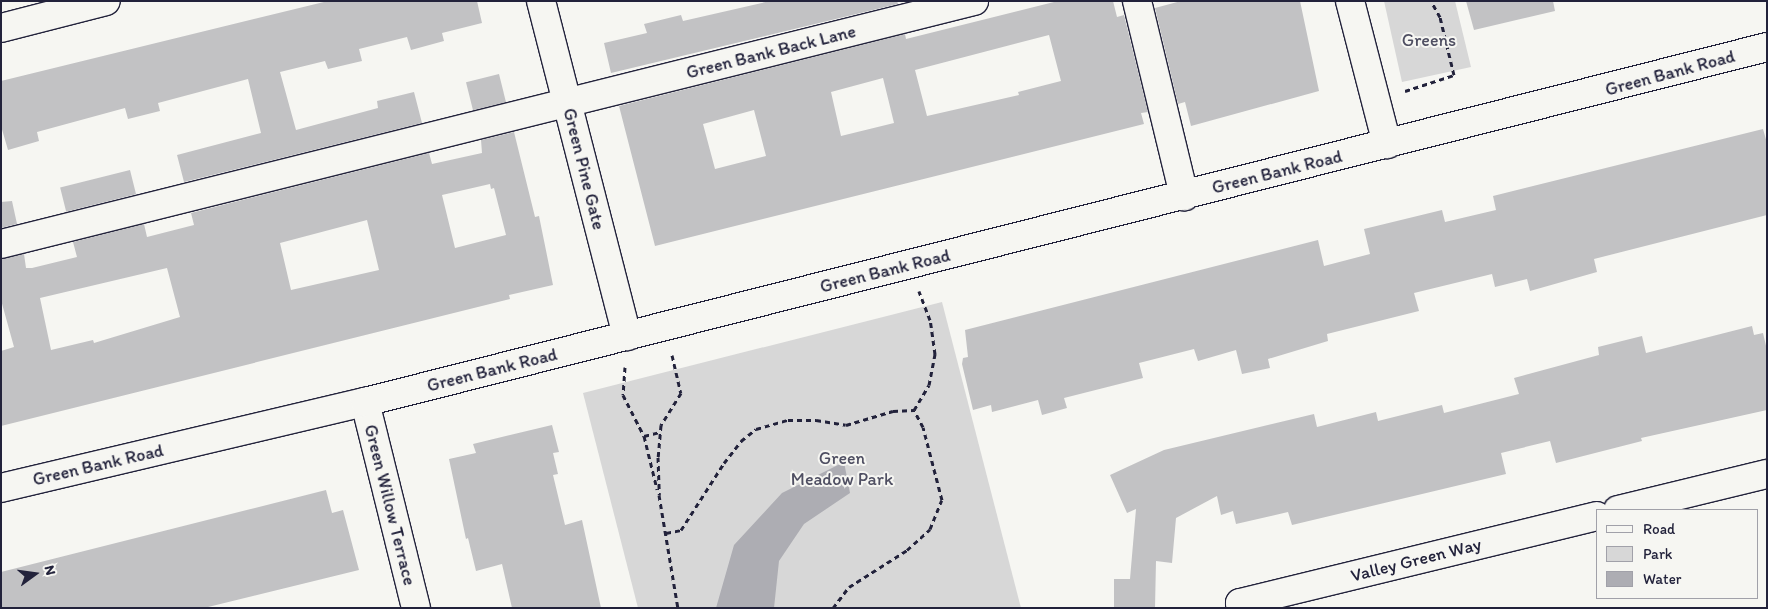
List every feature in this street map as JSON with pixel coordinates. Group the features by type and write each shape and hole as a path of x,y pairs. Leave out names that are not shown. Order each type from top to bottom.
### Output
{"street":[{"path":"1,28 106,1"},
{"name":"Green Pine Gate","path":"541,1 627,336"},
{"name":"Green Bank Back Lane","path":"1,244 974,1"},
{"path":"1137,1 1184,196"},
{"path":"1350,1 1387,144"},
{"name":"Green Bank Road","path":"1,488 365,402 1767,47"},
{"name":"Green Willow Terrace","path":"365,402 416,608"},
{"path":"1622,509 1767,474"},
{"name":"Valley Green Way","path":"1241,608 1240,603 1596,516"}],"path":[{"path":"1403,98 1406,89 1454,75 1440,17 1432,1"},
{"path":"909,264 930,320 935,354 928,385 914,410"},
{"path":"659,495 661,425 681,393 666,326"},
{"path":"627,336 623,395 644,436 659,495 678,608"},
{"path":"666,533 681,530 724,463 741,441 756,429 788,420 816,420 846,425 893,411 914,410"},
{"path":"833,608 849,587 907,550 930,529 942,500 923,427 914,410"},
{"path":"644,436 660,432"}],"green space":[{"name":"Greens","path":"1384,1 1455,1 1471,67 1402,82"},
{"name":"Green Meadow Park","path":"942,302 1021,608 638,608 583,393"}],"water":[{"path":"844,462 850,493 804,524 779,561 774,608 716,608 734,545 782,493"}],"building":[{"path":"328,1 477,1 482,23 442,33 444,41 411,50 407,37 359,49 362,61 328,69 325,61 280,72 296,130 378,108 377,101 414,92 422,123 184,182 177,155 261,133 248,79 158,103 160,111 128,119 125,108 37,132 39,141 8,150 1,126 1,81"},
{"path":"770,1 897,1 898,4 611,73 604,43 647,33 644,24 681,15 683,21"},
{"path":"1058,1 1113,1 1117,17 1124,15 1148,112 1141,113 1144,124 655,246 619,106 905,34 906,39","holes":["1049,35 1061,81 1018,92 1019,95 927,116 915,70","883,78 894,123 841,136 831,92","754,110 766,156 715,169 703,124"]},
{"path":"1181,1 1300,1 1319,91 1191,126 1185,102 1178,104 1155,8"},
{"path":"1466,1 1553,1 1555,11 1474,30"},
{"path":"499,74 506,102 473,110 466,82"},
{"path":"1763,129 1767,143 1767,215 1594,259 1597,272 1530,291 1527,279 1495,287 1492,274 1414,293 1419,311 1327,334 1328,341 1268,359 1270,368 1242,374 1236,350 1198,361 1194,349 1139,363 1143,378 1064,398 1067,408 1042,415 1038,400 992,412 991,405 973,410 962,364 963,358 968,357 965,330 1318,240 1324,266 1370,254 1364,229 1442,210 1445,222 1496,210 1493,196"},
{"path":"514,132 535,217 539,216 553,285 509,295 510,299 1,426 1,351 14,347 1,300 1,259 24,254 26,268 32,268 77,257 73,242 144,224 147,237 194,225 191,213 429,153 432,164 482,153 481,140","holes":["490,184 491,189 494,188 506,235 455,248 442,195","367,220 379,270 291,290 280,243","167,268 180,317 94,343 93,340 51,350 40,298"]},
{"path":"130,170 136,194 66,212 60,187"},
{"path":"12,201 17,224 1,228 1,202"},
{"path":"1752,326 1754,335 1763,333 1767,350 1767,410 1641,438 1642,441 1556,463 1550,441 1501,453 1506,474 1292,525 1288,512 1236,524 1233,511 1221,515 1217,496 1176,518 1172,563 1156,561 1155,608 1114,608 1114,579 1130,579 1136,509 1127,513 1110,475 1164,450 1314,414 1317,427 1376,412 1378,421 1442,405 1444,413 1519,394 1514,378 1599,355 1598,347 1642,336 1646,353"},
{"path":"552,425 559,452 553,453 558,474 553,475 565,525 582,520 601,608 512,608 502,564 476,571 468,538 466,539 449,459 476,453 473,444"},
{"path":"326,490 332,513 343,510 359,570 204,608 1,608 1,572"}]}
